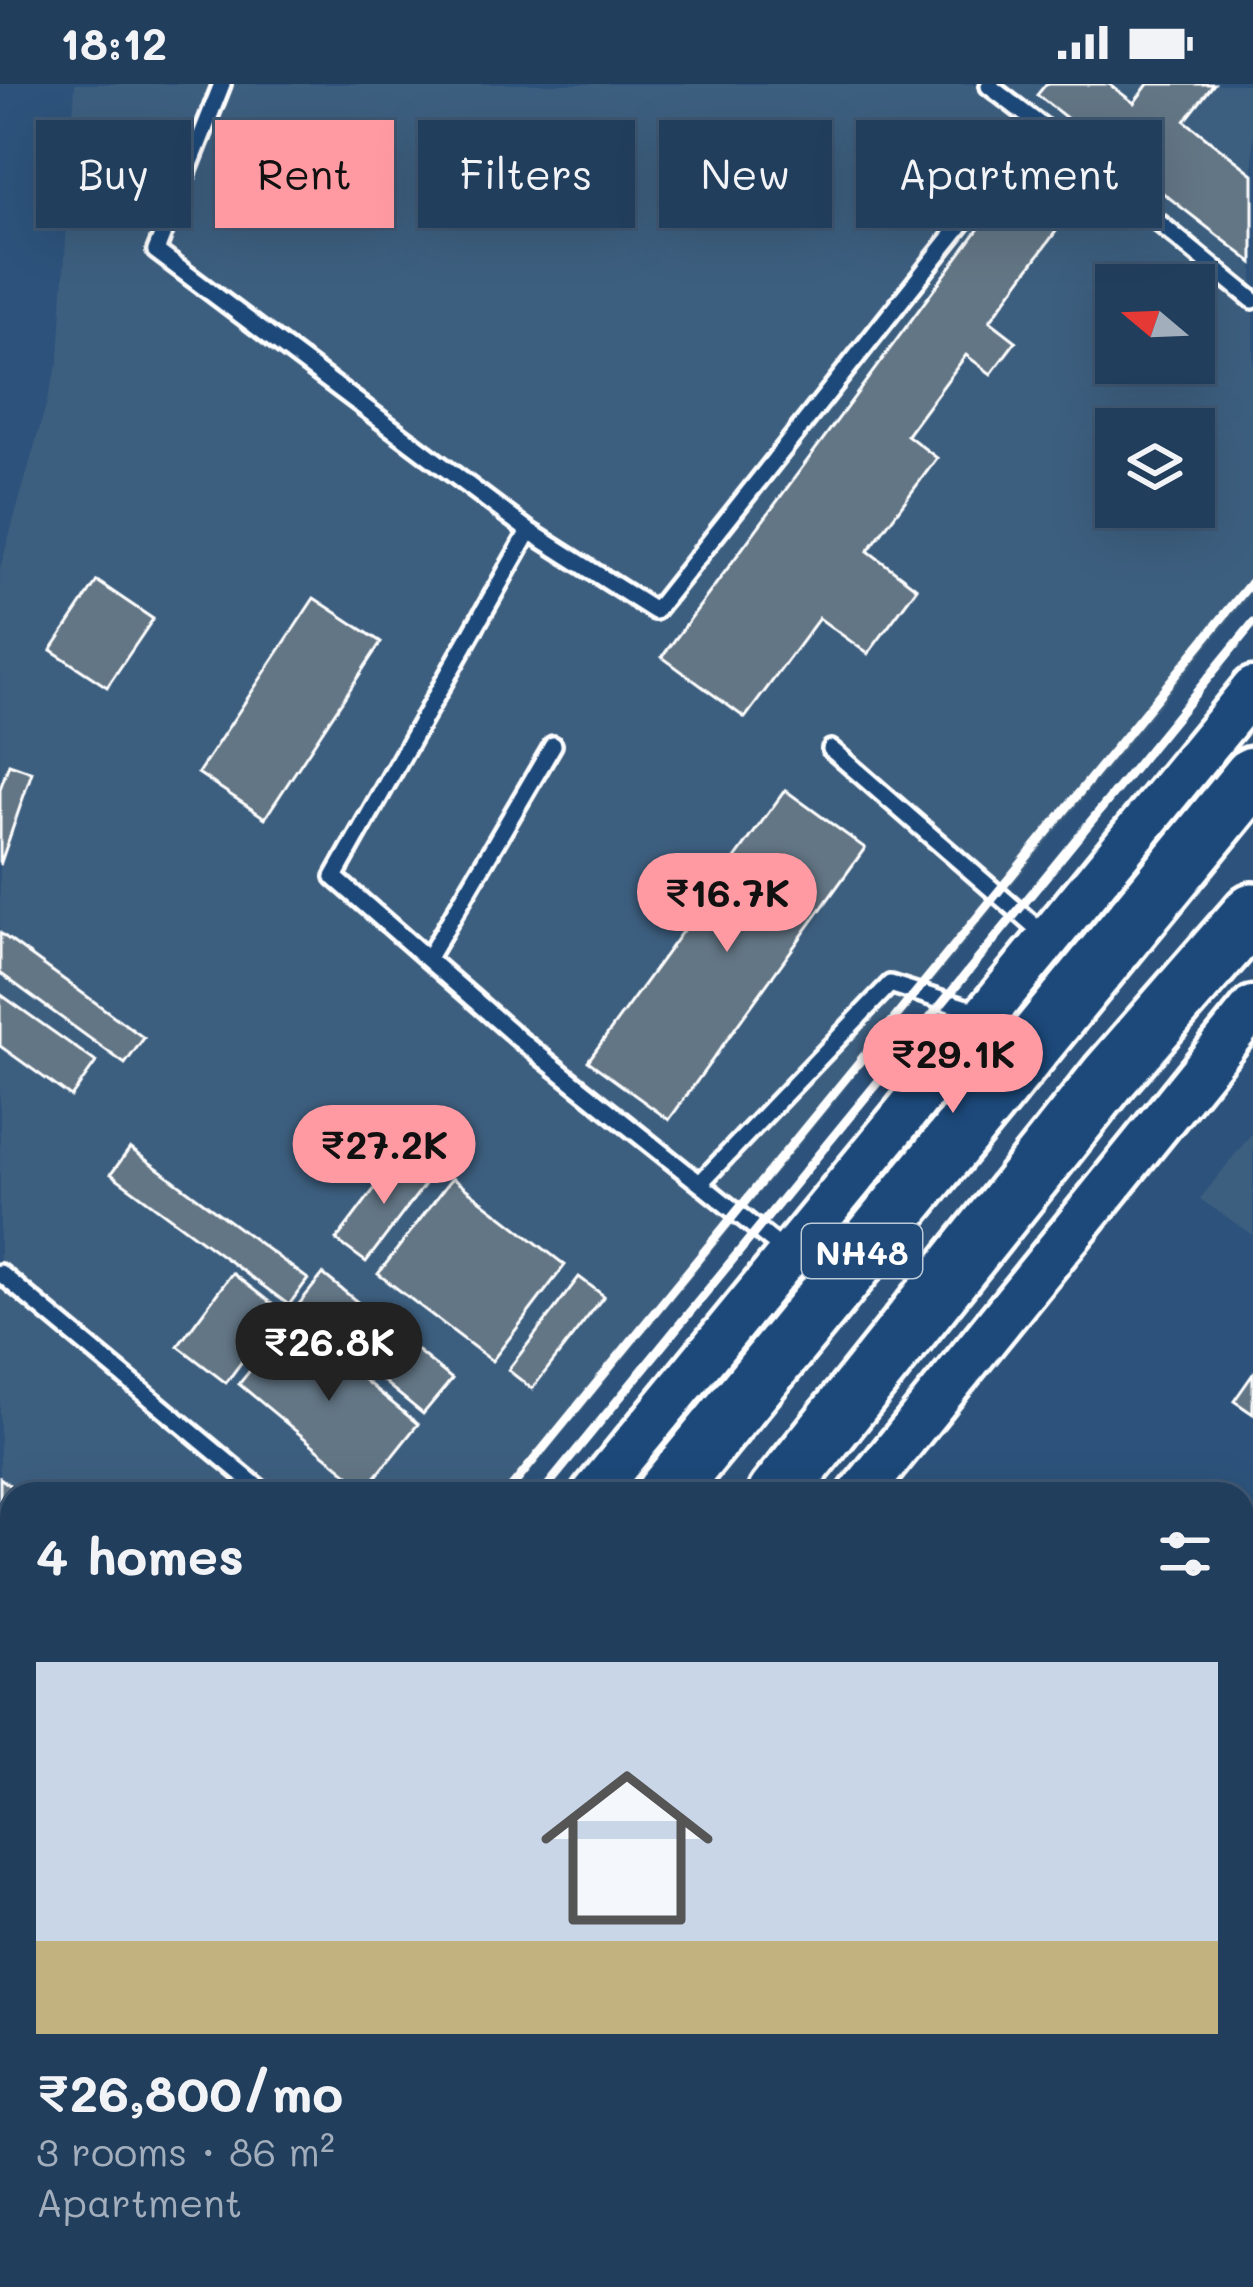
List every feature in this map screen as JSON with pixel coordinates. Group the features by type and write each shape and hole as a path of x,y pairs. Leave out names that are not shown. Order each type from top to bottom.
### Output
{"highway":[{"name":"NH48","path":"675,1482 1253,776"},
{"name":"NH48","path":"787,1482 1109,1077 1253,912"}],"street":[{"path":"603,1482 1253,689"},
{"path":"870,1482 1253,1008"}],"lane":[{"path":"222,84 156,251 529,531 655,611 958,228"},
{"path":"991,84 1034,120"},
{"path":"1162,225 1253,300"},
{"path":"529,531 334,877 519,1039 789,1255"},
{"path":"428,958 553,745"},
{"path":"832,749 1049,938"},
{"path":"700,1183 890,984 986,1015"},
{"path":"0,1273 247,1482"}],"shaded area":[{"path":"75,84 1253,84 1253,591 523,1482 0,1482 0,569 59,359 67,228 191,228 191,120 73,120"},
{"path":"1253,1132 1253,1235 1200,1199"}],"building":[{"path":"1046,84 1109,84 1134,103 1148,84 1214,84 1185,121 1253,174 1253,263 1162,192 1162,120 1069,120 1037,95"},
{"path":"979,228 1058,228 990,321 1016,341 991,374 966,355 907,435 937,458 868,551 917,588 868,654 819,618 745,718 662,657"},
{"path":"97,581 153,619 107,687 51,650"},
{"path":"314,598 381,642 265,818 198,773"},
{"path":"9,764 32,772 0,865 0,789"},
{"path":"785,790 865,848 669,1120 588,1061"},
{"path":"0,933 144,1038 125,1064 0,973"},
{"path":"0,994 96,1062 71,1097 0,1046"},
{"path":"130,1148 308,1279 289,1305 111,1174"},
{"path":"402,1152 432,1175 366,1262 336,1240"},
{"path":"452,1178 565,1265 492,1361 378,1274"},
{"path":"232,1273 280,1310 226,1383 178,1346"},
{"path":"323,1274 452,1379 423,1414 295,1309"},
{"path":"579,1277 604,1296 532,1389 508,1370"},
{"path":"291,1320 418,1424 372,1482 358,1482 239,1384"},
{"path":"1253,1374 1253,1414 1234,1401"}],"railway":[{"path":"516,1482 1253,580"},
{"path":"551,1482 1253,623"}]}
